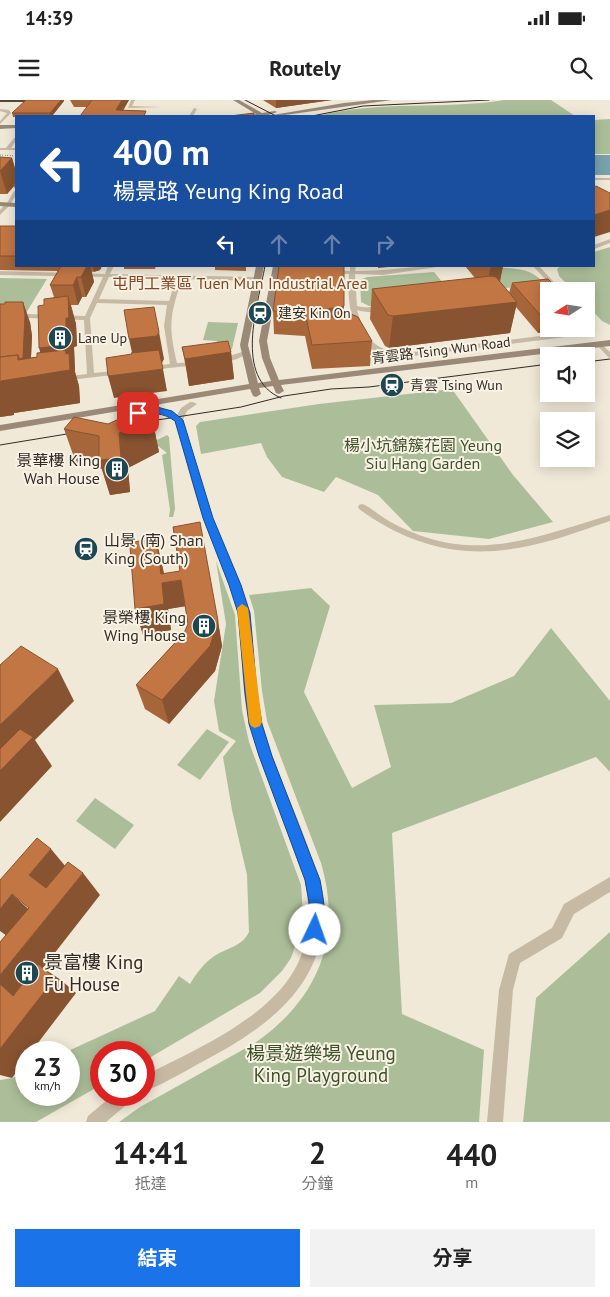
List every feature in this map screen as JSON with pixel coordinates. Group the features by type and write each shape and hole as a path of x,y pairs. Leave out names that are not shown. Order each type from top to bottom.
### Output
{"highway":[{"path":"0,100 43,100"}],"main road":[{"path":"227,100 243,104 254,113"},
{"path":"266,115 311,104 356,100"},
{"path":"286,115 316,107 390,100"},
{"path":"236,103 254,113 278,111"},
{"path":"0,128 15,128"},
{"path":"255,390 245,353 245,340 260,267"},
{"path":"0,428 226,391 278,388 266,358 263,341 279,270"},
{"name":"青雲路 Tsing Wun Road","path":"278,388 607,349"},
{"name":"青雲路 Tsing Wun Road","path":"278,388 540,358"},
{"path":"226,391 242,382 250,372"},
{"path":"0,437 193,404 255,390"}],"street":[{"path":"133,100 128,109 159,107"},
{"path":"155,115 163,100"},
{"path":"192,115 195,109"},
{"path":"0,110 6,111 8,115 15,117"},
{"path":"0,123 8,115"},
{"path":"7,149 15,140"},
{"path":"0,149 15,149"},
{"path":"595,179 610,179"},
{"path":"0,213 8,203"},
{"path":"595,247 610,241"},
{"path":"91,376 87,318 111,267"},
{"path":"323,272 352,270 389,272 432,267"},
{"path":"537,267 551,282"},
{"path":"352,270 355,318 369,343 379,350 392,354 408,354 543,338"},
{"path":"0,273 258,279"},
{"path":"174,366 167,330 167,314 180,277"},
{"path":"94,301 171,303"},
{"path":"353,308 363,310 390,308"},
{"path":"0,316 87,318"},
{"path":"354,332 362,331"},
{"path":"139,370 231,359 245,353"},
{"path":"54,380 130,371"},
{"path":"179,420 184,410 193,404"},
{"path":"155,1078 233,1036 274,1008 290,989 304,967 312,943 316,916 312,880 256,724 244,613 235,585 208,518 179,420 169,413 157,410"},
{"path":"362,507 389,526 414,537 443,545 482,549 520,545 610,518"},
{"path":"495,1122 506,990 514,959 557,934 569,909 610,884"},
{"path":"94,1122 113,1106"}],"green space":[{"path":"504,100 551,100 574,115 323,115 364,108 481,103"},
{"path":"610,119 610,154 595,154 595,120"},
{"path":"610,247 610,325 602,321 595,314 595,282 565,282 559,276 557,269 560,267 595,267 595,252"},
{"path":"498,267 526,271 541,280 538,284 498,289"},
{"path":"434,272 453,295 369,306 361,302 360,280 367,277"},
{"path":"0,278 47,279 26,313 0,312"},
{"path":"208,322 238,323 232,349 224,354 215,350 217,341 203,340"},
{"name":"楊小坑錦簇花園 Yeung Siu Hang Garden","path":"452,389 513,475 553,522 489,539 413,531 378,495 336,477 324,492 282,477 267,457 261,443 201,454 196,426 200,422 319,404"},
{"path":"167,435 169,437 175,509 173,517 169,517 170,510 162,455 167,453 153,442"},
{"path":"216,561 235,615 242,710 249,742 301,885 303,914 301,929 291,958 282,971 260,993 155,1055 155,1041 90,1041 90,1091 80,1097 80,1046 155,1011 179,976 190,984 209,960 238,944 249,932 247,875 232,810 223,757 236,741 219,731 214,701 226,624"},
{"name":"楊景遊樂場 Yeung King Playground","path":"311,588 330,606 304,692 352,788 391,767 374,705 451,703 514,676 551,628 610,701 610,772 596,757 392,833 402,1014 484,1050 479,1122 119,1122 142,1106 155,1106 155,1099 255,1043 277,1026 295,1007 309,987 320,965 326,942 329,917 327,891 321,863 267,721 254,611 249,595"},
{"path":"207,729 229,742 200,780 177,765"},
{"path":"95,798 134,825 115,849 76,821"},
{"path":"610,932 610,1122 523,1122 536,998"},
{"path":"15,1077 15,1106 64,1106 36,1122 0,1122 0,1080"}],"water":[{"path":"595,155 610,155 610,175 595,175"}],"building":[{"path":"26,100 61,100 50,113 12,113"},
{"path":"92,100 122,100 116,110 146,111 144,115 81,115"},
{"path":"254,113 254,115 238,115"},
{"path":"0,157 12,158 0,171"},
{"path":"595,186 610,193 610,210 595,215"},
{"path":"0,226 15,226 15,256 0,256"},
{"path":"60,267 86,267 81,277 77,277 73,285 50,285"},
{"path":"279,267 344,267 344,306 316,313 315,317 321,319 351,314 358,317 372,341 312,345 305,312 273,311"},
{"path":"496,277 517,302 393,316 388,315 372,289"},
{"path":"548,279 551,282 540,282 540,315 512,283"},
{"path":"68,296 69,318 66,318 66,345 39,348 38,306 44,305 44,299"},
{"path":"5,302 23,302 25,315 23,358 19,359 18,355 0,357 0,304 5,304"},
{"path":"154,307 159,332 157,336 129,339 124,310"},
{"path":"228,341 231,352 185,359 182,347"},
{"path":"65,350 66,354 69,353 70,370 0,382 0,357 18,355 18,360 37,357 37,353"},
{"path":"159,350 163,369 108,376 106,358"},
{"path":"141,409 152,418 119,433 121,458 99,460 99,436 64,429 74,417 108,424"},
{"path":"200,522 218,621 210,646 162,700 136,685 184,633 188,624 181,580 162,583 164,604 135,609 130,547 133,547 133,542 153,539 154,544 157,543 161,574 180,571 173,527"},
{"path":"21,646 58,669 0,725 0,665"},
{"path":"20,729 33,737 0,771 0,749"},
{"path":"37,838 51,849 29,875 46,888 68,862 83,873 0,975 0,942 29,908 12,894 0,909 0,880"},
{"path":"38,964 55,978 0,1049 0,984 13,996"}],"tram line":[{"path":"245,100 274,115"},
{"path":"317,115 363,106 489,100"},
{"path":"265,267 254,320 253,358 257,374 266,388 280,397"},
{"path":"595,361 610,359"},
{"path":"280,397 331,389 369,387 540,365"},
{"path":"138,423 241,407 280,397"},
{"path":"0,445 79,432"}],"railway":[{"path":"0,155 15,156"}],"slow traffic":[{"path":"242,608 255,722"}],"place":[{"name":"建安 Kin On","path":"260,313"},
{"name":"Lane Up","path":"60,338"},
{"name":"青雲 Tsing Wun","path":"392,385"},
{"name":"景華樓 King Wah House","path":"117,469"},
{"name":"山景 (南) Shan King (South)","path":"86,549"},
{"name":"景榮樓 King Wing House","path":"204,626"},
{"name":"景富樓 King Fu House","path":"27,973"}],"district":[{"name":"屯門工業區 Tuen Mun Industrial Area","path":"240,283"}],"route":[{"path":"138,413 157,410 169,413 179,420 203,504 244,613 252,708 260,739 312,880 316,902 315,930"}]}
